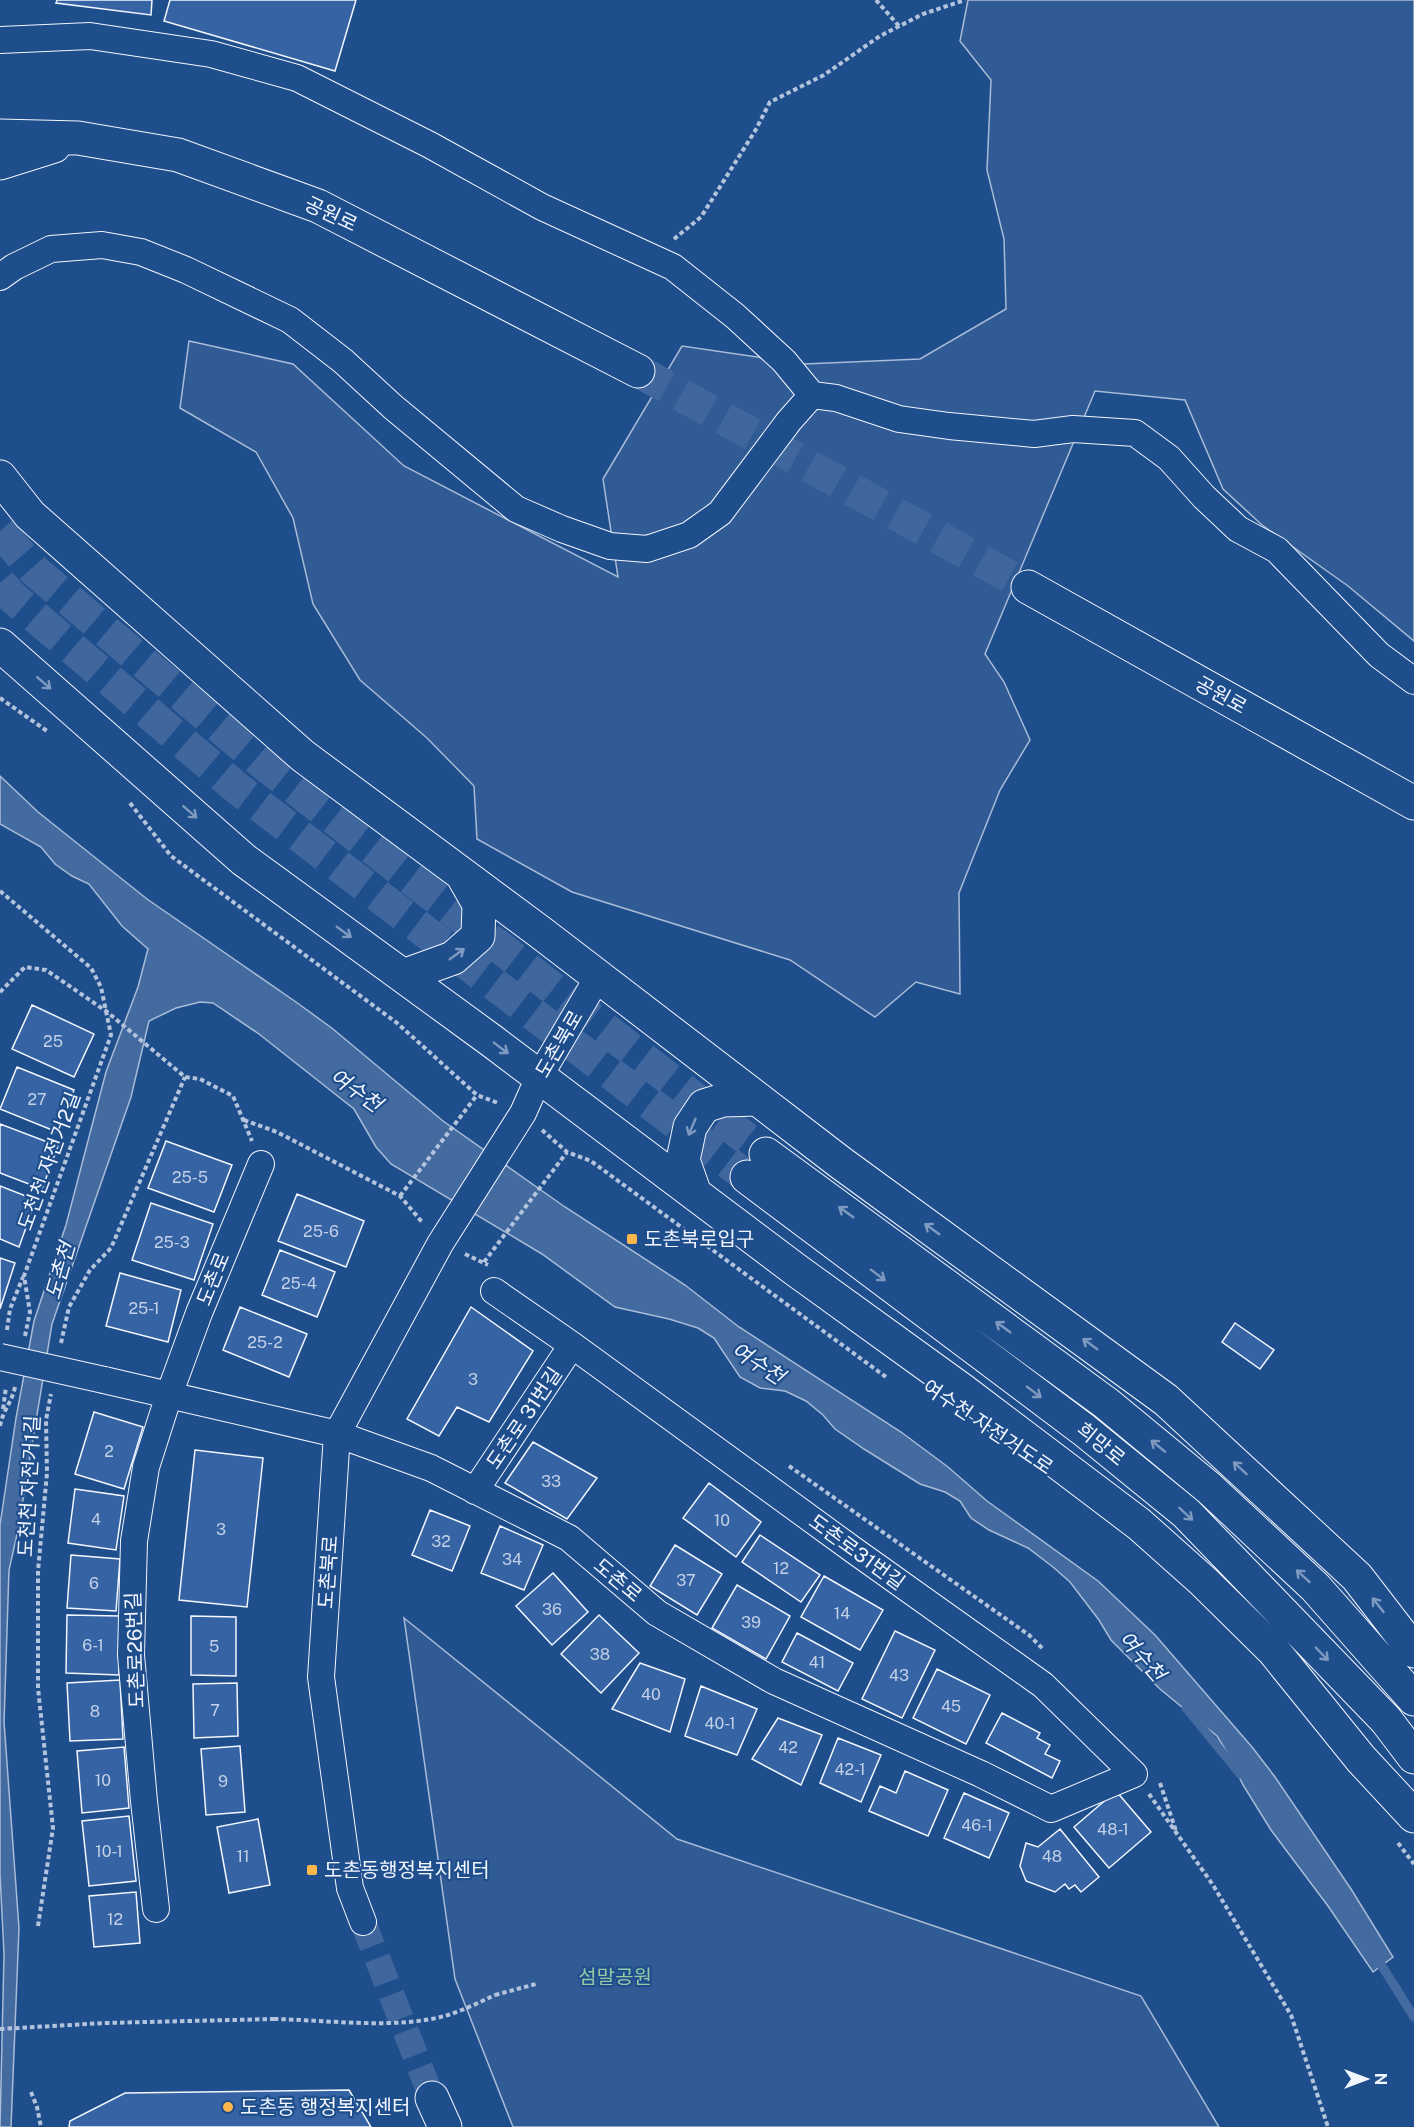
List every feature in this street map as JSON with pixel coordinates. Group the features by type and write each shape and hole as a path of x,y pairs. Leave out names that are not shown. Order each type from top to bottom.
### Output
{"main road":[{"path":"0,123 78,138"},
{"name":"공원로","path":"0,136 78,138 178,155 318,206 638,371"},
{"path":"0,164 78,138"},
{"path":"0,477 30,515 303,756 842,1163 1166,1400 1357,1577 1414,1651"},
{"name":"공원로","path":"1028,587 1414,803"},
{"path":"0,645 244,860 796,1270 963,1390 1139,1524 1203,1581 1273,1650 1361,1759 1404,1827"},
{"path":"403,976 453,958 478,936 479,904 463,875"},
{"path":"695,1194 683,1160 690,1127 704,1106 723,1100 758,1099"},
{"name":"희망로","path":"1414,1698 1315,1587 1201,1480 1106,1403 757,1165 1186,1513 1386,1719 1414,1757"},
{"path":"432,2098 445,2127"}],"street":[{"path":"0,40 90,36 211,54 297,78 420,140 542,207 673,267 735,316 784,361 812,395 836,398 899,419 948,426 1034,434 1073,429 1135,433 1169,458 1204,497 1238,529 1277,550 1378,655 1414,681"},
{"path":"0,277 14,267 51,249 102,245 141,252 186,270 290,320 343,361 402,415 516,509 610,546 647,549 689,535 720,513 789,421 812,395"},
{"name":"도촌북로","path":"363,1922 350,1888 321,1677 337,1434 440,1244 523,1113 539,1077 598,977"},
{"name":"도촌로","path":"169,1395 199,1313 261,1164"},
{"name":"도촌로31번길","path":"494,1291 1043,1685 1134,1774"},
{"name":"도촌로 31번길","path":"475,1491 572,1345"},
{"name":"도촌로","path":"8,1354 104,1380 337,1434 431,1468 569,1538 657,1613 774,1681 981,1774 1051,1809 1134,1774"},
{"name":"도촌로26번길","path":"156,1909 131,1655 134,1553 146,1467 169,1395"}],"path":[{"path":"876,0 899,26"},
{"path":"653,258 701,217 755,131 770,102 824,75 880,36 899,26 923,14 965,0"},
{"name":"도천천 자전거2길","path":"0,891 91,968 101,987 111,1035 24,1276 30,1312 8,1354"},
{"path":"0,992 25,967 46,970 106,1011 185,1077 200,1078 233,1096 261,1164"},
{"path":"59,1352 69,1307 90,1270 111,1248 185,1077"},
{"path":"400,1196 477,1095 523,1113 567,1152 591,1161 892,1381"},
{"path":"244,1120 278,1132 400,1196 440,1244"},
{"path":"484,1262 567,1152"},
{"path":"8,1354 10,1309 26,1271"},
{"path":"0,1426 2,1413 14,1394 16,1382"},
{"name":"도천천 자전거1길","path":"38,1926 53,1828 38,1688 38,1571 47,1473 46,1420 52,1386"},
{"path":"1134,1774 1213,1885 1291,2015 1328,2127"},
{"path":"1404,1827 1414,1864"},
{"path":"0,2029 105,2023 274,2019 379,2022 422,2020 448,2014 495,1995 536,1984"},
{"path":"31,2092 41,2127"}],"shaded area":[{"path":"968,0 1414,0 1414,641 1348,586 1262,525 1223,489 1185,400 1095,391 985,654 1004,682 1030,740 1000,790 959,893 960,994 916,982 875,1017 790,960 572,892 477,839 474,786 427,738 360,680 313,604 293,518 256,452 180,408 189,341 293,364 404,466 618,577 603,479 682,346 804,364 920,359 1006,309 1004,239 987,170 991,80 960,41"},
{"name":"섬말공원","path":"404,1618 677,1839 1141,1996 1219,2127 513,2127 455,1979"}],"water":[{"name":"도촌천","path":"0,776 38,812 147,899 333,1029 443,1121 565,1207 685,1285 739,1327 901,1432 948,1467 987,1501 1098,1581 1155,1635 1252,1747 1351,1889 1393,1957 1373,1972 1328,1906 1271,1830 1243,1785 1217,1736 1160,1689 1111,1640 1070,1582 1053,1567 1028,1548 989,1530 971,1518 960,1501 945,1492 920,1484 864,1449 835,1429 806,1401 785,1391 760,1388 740,1377 714,1338 698,1328 615,1307 542,1254 391,1164 376,1147 354,1109 259,1034 213,1003 200,1002 176,1008 149,1021 131,1097 52,1324 18,1530 9,1570 4,1722 19,1928 11,2127 0,2127 4,1954 0,1874 0,1525 16,1418 34,1321 66,1225 106,1072 138,987 148,949 122,926 89,884 55,864 41,847 0,824"}],"building":[{"path":"57,0 152,0 151,15 56,3"},
{"path":"170,0 356,0 335,71 164,21"},
{"path":"32,1005 94,1034 74,1077 12,1049"},
{"path":"17,1067 74,1090 57,1132 0,1109"},
{"path":"0,1124 58,1146 42,1189 0,1173"},
{"path":"166,1141 232,1165 214,1212 148,1188"},
{"path":"0,1186 36,1200 19,1247 0,1239"},
{"path":"297,1194 364,1221 346,1267 278,1241"},
{"path":"151,1203 213,1224 194,1280 132,1260"},
{"path":"280,1250 335,1272 317,1317 262,1295"},
{"path":"0,1258 15,1263 0,1309"},
{"path":"120,1273 181,1290 168,1342 106,1326"},
{"path":"240,1307 307,1334 289,1377 223,1350"},
{"path":"471,1307 533,1351 489,1422 457,1407 439,1436 407,1419"},
{"path":"1235,1323 1274,1350 1260,1369 1222,1342"},
{"path":"94,1412 143,1427 124,1489 75,1474"},
{"path":"533,1442 597,1478 567,1519 505,1483"},
{"path":"195,1450 263,1458 247,1607 179,1600"},
{"path":"709,1483 761,1522 736,1557 683,1518"},
{"path":"75,1489 124,1496 116,1550 68,1543"},
{"path":"430,1510 470,1526 452,1571 412,1555"},
{"path":"500,1526 543,1545 524,1590 481,1573"},
{"path":"760,1535 820,1575 801,1602 742,1562"},
{"path":"675,1545 722,1574 697,1615 650,1586"},
{"path":"71,1555 120,1559 116,1611 67,1608"},
{"path":"553,1573 588,1612 552,1645 516,1606"},
{"path":"824,1576 883,1610 860,1650 801,1617"},
{"path":"737,1585 790,1616 766,1659 712,1628"},
{"path":"67,1615 120,1616 119,1675 66,1673"},
{"path":"599,1615 639,1653 601,1693 561,1654"},
{"path":"191,1616 236,1617 236,1676 191,1675"},
{"path":"895,1631 935,1650 902,1718 862,1699"},
{"path":"797,1633 853,1663 838,1691 782,1662"},
{"path":"640,1663 685,1679 670,1732 612,1709"},
{"path":"937,1669 990,1695 966,1744 913,1718"},
{"path":"120,1680 123,1739 70,1741 67,1683"},
{"path":"237,1683 238,1736 194,1738 193,1684"},
{"path":"701,1686 757,1709 737,1755 685,1736"},
{"path":"1002,1713 1040,1733 1037,1738 1050,1745 1045,1754 1060,1761 1052,1778 986,1743"},
{"path":"778,1718 822,1735 801,1785 752,1759"},
{"path":"838,1738 881,1755 861,1802 820,1783"},
{"path":"240,1746 245,1812 206,1815 201,1749"},
{"path":"124,1747 129,1808 82,1813 77,1751"},
{"path":"905,1771 948,1790 928,1836 869,1811 880,1786 896,1793"},
{"path":"1116,1791 1151,1832 1109,1868 1074,1827"},
{"path":"964,1793 1009,1813 989,1858 944,1838"},
{"path":"129,1816 136,1881 89,1886 82,1821"},
{"path":"258,1819 270,1885 229,1893 217,1827"},
{"path":"1060,1829 1099,1877 1081,1892 1075,1885 1069,1889 1065,1884 1055,1892 1026,1881 1020,1866 1026,1843 1038,1847"},
{"path":"136,1892 140,1943 94,1947 89,1896"},
{"name":"도촌동 행정복지센터","path":"349,2090 371,2127 69,2127 70,2121 125,2093"}],"waterway":[{"name":"여수천","path":"1186,1708 1240,1774"},
{"name":"여수천","path":"1375,1955 1414,2017"}],"tunnel":[{"path":"638,371 1028,587"},
{"path":"0,531 35,571 260,761 766,1154"},
{"path":"0,583 11,596 238,789 747,1177"},
{"path":"363,1922 432,2098"}],"place":[{"name":"도촌북로입구","path":"632,1239"},
{"name":"도촌동행정복지센터","path":"312,1870"},
{"name":"도촌동 행정복지센터","path":"228,2107"}]}
